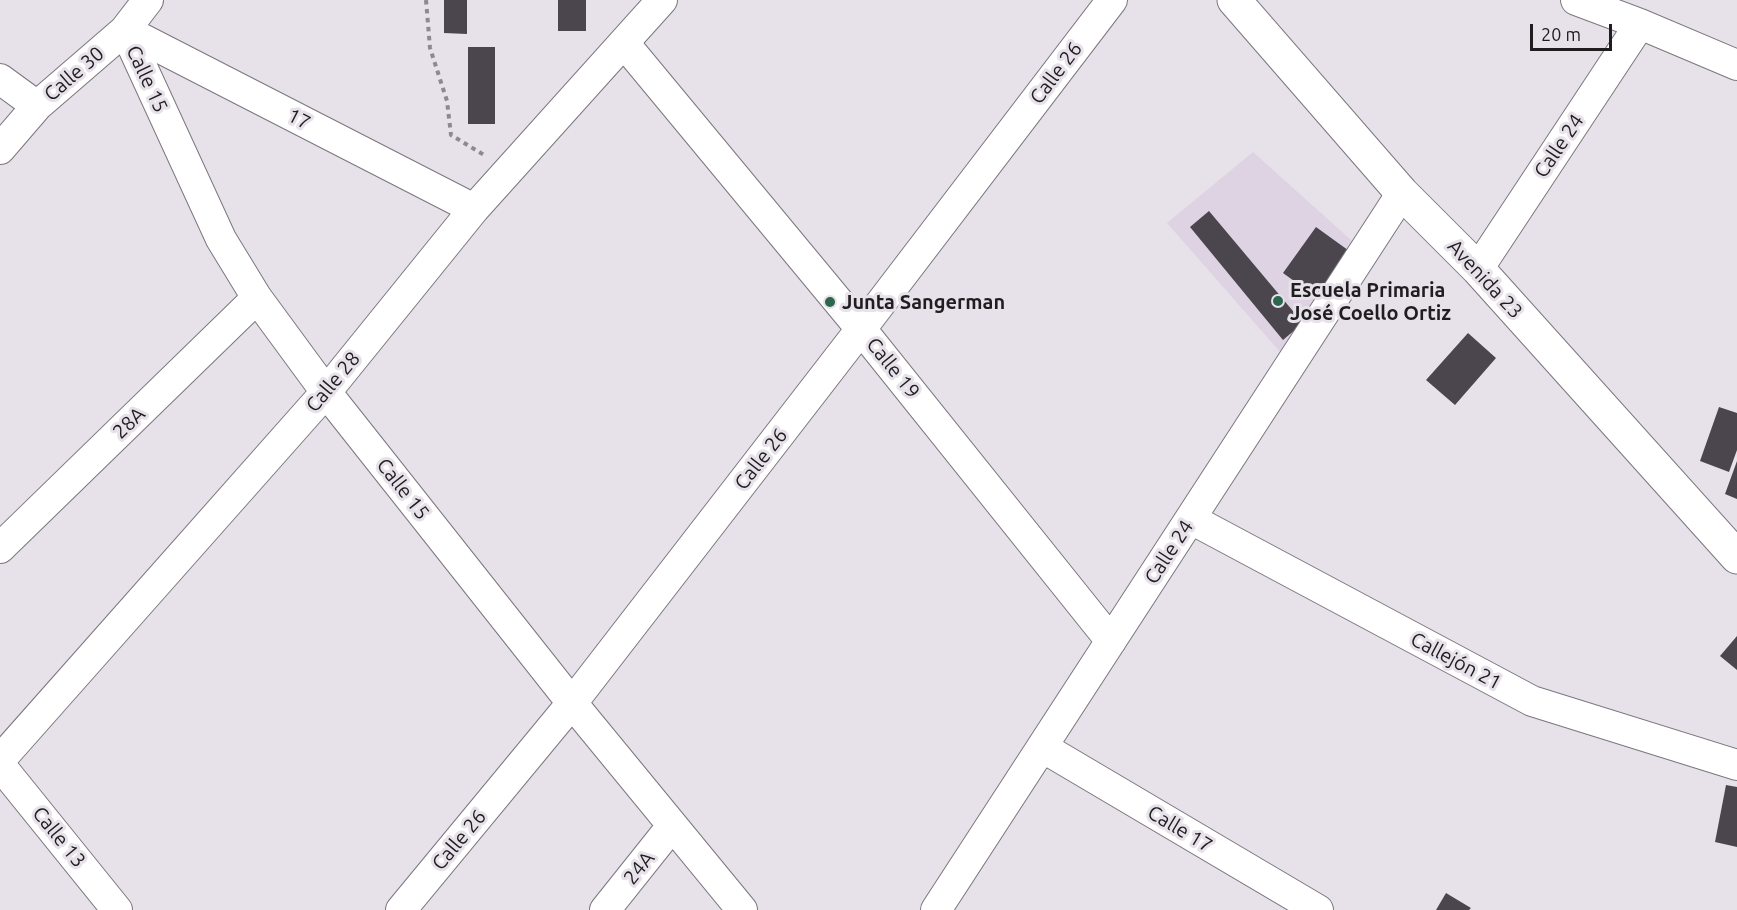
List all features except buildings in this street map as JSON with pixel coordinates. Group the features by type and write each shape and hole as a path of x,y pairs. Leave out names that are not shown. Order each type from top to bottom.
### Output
{"main road":[{"name":"Avenida 23","path":"1234,0 1402,193 1478,269 1737,557"}],"street":[{"name":"Calle 30","path":"0,149 37,106 125,30 148,0"},
{"name":"Calle 28","path":"0,760 326,392 474,209 662,0"},
{"name":"Calle 26","path":"401,910 572,703 1112,0"},
{"path":"1576,0 1737,65"},
{"name":"Calle 24","path":"1478,269 1640,24"},
{"name":"17","path":"125,30 474,209"},
{"name":"Calle 15","path":"125,30 221,239 257,298 326,392 572,703 742,910"},
{"name":"Calle 19","path":"624,43 861,328 1111,641"},
{"path":"0,79 37,106"},
{"name":"Calle 24","path":"936,910 1402,193"},
{"name":"28A","path":"0,548 257,298"},
{"name":"Callejón 21","path":"1191,519 1532,701 1737,765"},
{"name":"Calle 17","path":"1042,747 1318,910"},
{"name":"Calle 13","path":"0,765 117,910"},
{"name":"24A","path":"605,910 672,826"}],"path":[{"path":"426,0 429,48 447,102 451,135 508,171"}],"shaded area":[{"name":"Escuela Primaria José Coello Ortiz","path":"1253,152 1360,248 1281,353 1167,223"}],"place":[{"name":"Escuela Primaria José Coello Ortiz","path":"1278,301"},
{"name":"Junta Sangerman","path":"830,302"}]}
